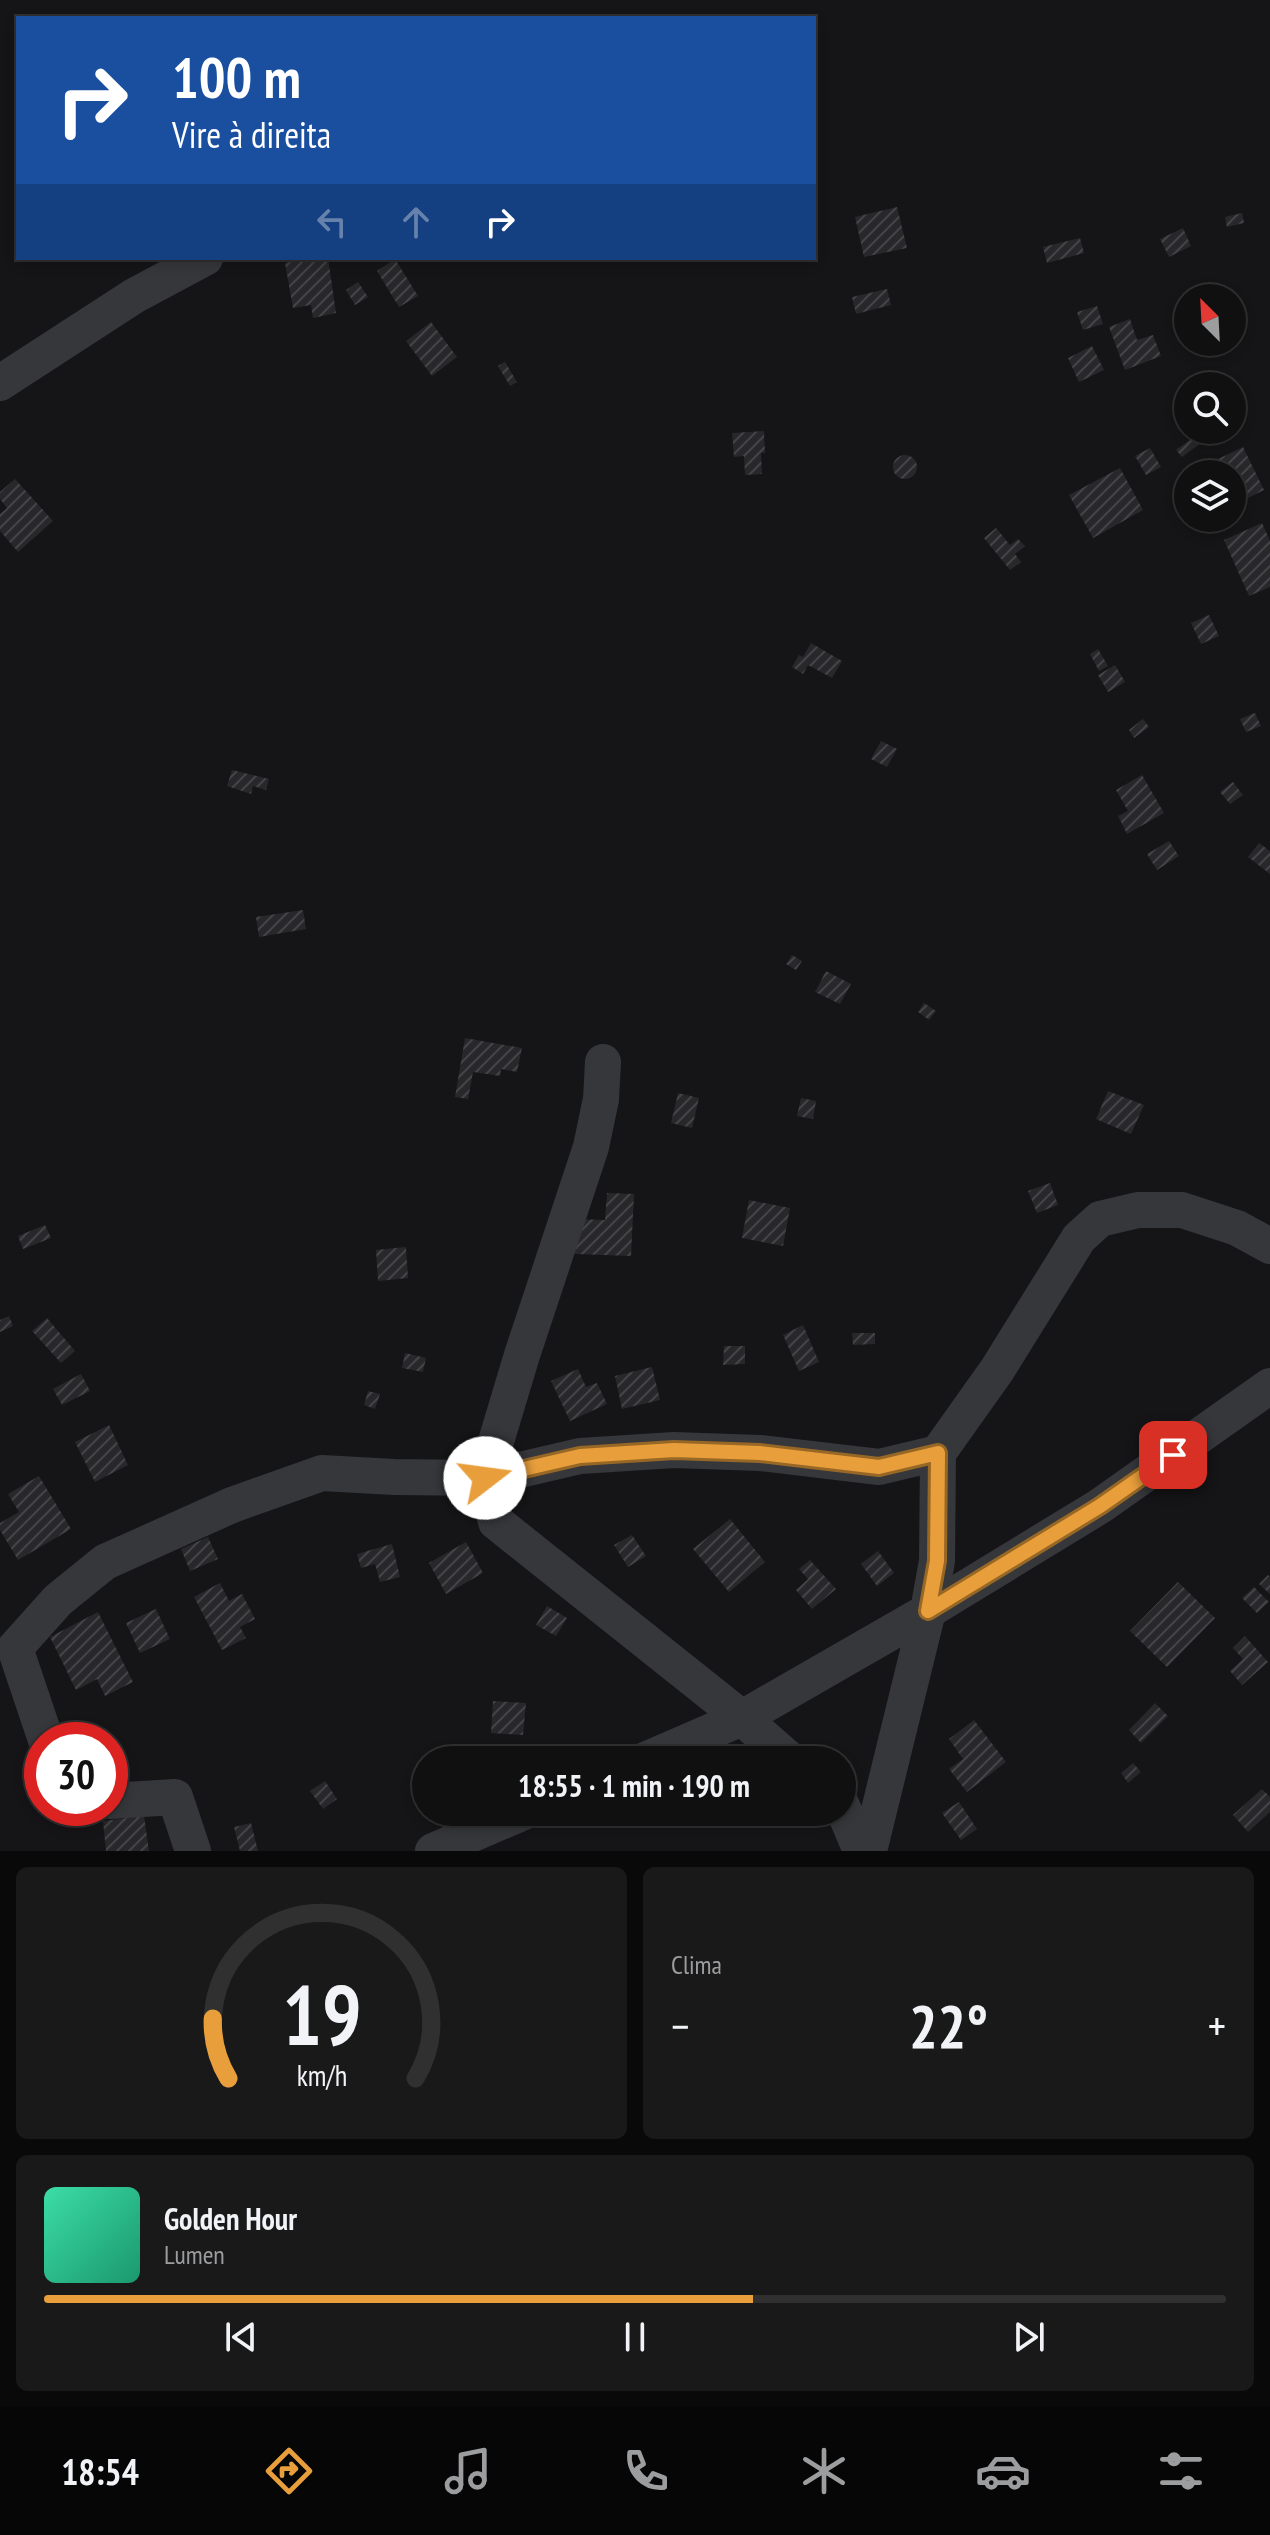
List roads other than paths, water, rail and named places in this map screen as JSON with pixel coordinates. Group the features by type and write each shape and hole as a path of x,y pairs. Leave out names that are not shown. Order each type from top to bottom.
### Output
{"street":[{"path":"0,383 134,296 201,260"},
{"path":"603,1062 601,1099 591,1147 485,1478 496,1522 774,1746"},
{"path":"869,1851 928,1611 937,1561 938,1453 997,1370 1079,1238 1100,1219 1138,1210 1182,1210 1237,1228 1270,1246"},
{"path":"677,1746 742,1718 928,1611 1100,1506 1270,1386"},
{"path":"40,1722 15,1648 58,1600 105,1562 232,1505 322,1473 485,1478 580,1456 674,1450 760,1453 879,1467 938,1453"},
{"path":"128,1800 175,1797 193,1851"},
{"path":"433,1851 491,1826"},
{"path":"850,1826 861,1851"}]}
